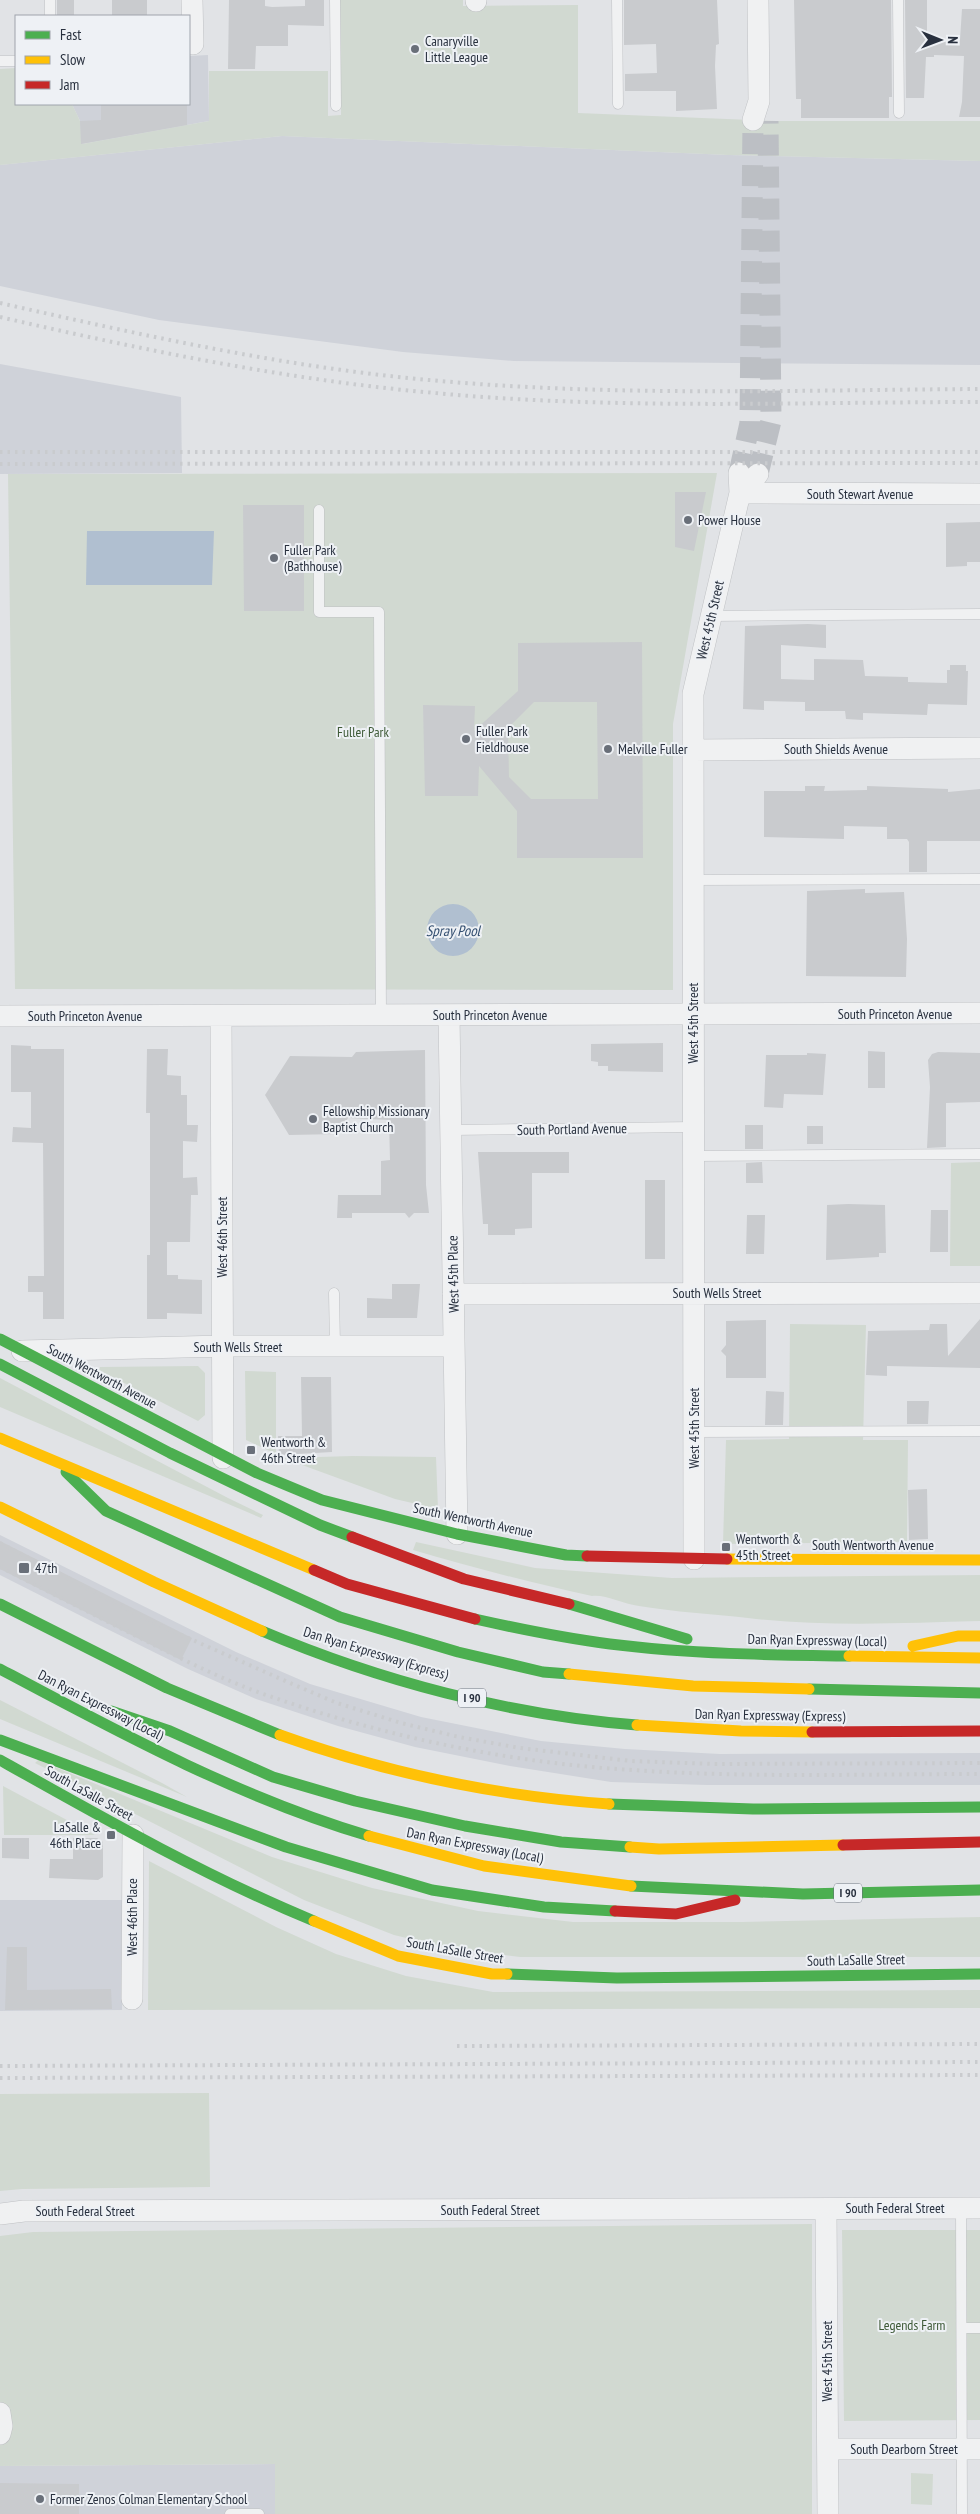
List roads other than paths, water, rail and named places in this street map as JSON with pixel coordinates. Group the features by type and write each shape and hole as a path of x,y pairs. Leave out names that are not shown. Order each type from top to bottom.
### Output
{"main road":[{"name":"South Wentworth Avenue","path":"0,1340 224,1458 322,1500 458,1534 566,1555 694,1559 980,1560"},
{"path":"0,1364 170,1453 320,1525 464,1579 580,1607 736,1654"},
{"name":"Dan Ryan Expressway (Local)","path":"0,1438 347,1584 447,1613 539,1633 610,1644 736,1654 980,1658"},
{"path":"56,1462 106,1511 340,1617 458,1652 543,1672 693,1686 980,1693"},
{"name":"Dan Ryan Expressway (Express)","path":"0,1507 217,1610 313,1651 402,1680 506,1706 602,1721 714,1731 980,1731"},
{"path":"0,1604 180,1695 261,1728 342,1756 431,1778 520,1795 615,1805 718,1809 980,1807"},
{"path":"869,1656 958,1636 980,1636"},
{"name":"Dan Ryan Expressway (Local)","path":"0,1669 212,1778 313,1818 406,1847 508,1870 622,1884 760,1894 980,1890"},
{"path":"15,1677 170,1731 273,1777 355,1801 465,1826 561,1842 659,1849 980,1842"},
{"path":"0,1740 286,1846 432,1890 544,1908 676,1914 760,1894"},
{"name":"South LaSalle Street","path":"0,1760 132,1835 246,1893 398,1956 492,1974 617,1978 980,1974"},
{"path":"937,1892 980,1900"}],"street":[{"path":"192,0 193,44"},
{"path":"758,0 760,114"},
{"name":"South Stewart Avenue","path":"746,480 980,494"},
{"name":"West 45th Street","path":"694,1559 693,694 746,480"},
{"name":"South Shields Avenue","path":"693,750 980,748"},
{"name":"South Princeton Avenue","path":"0,1016 980,1014"},
{"name":"West 45th Place","path":"449,1015 458,1534"},
{"name":"West 46th Street","path":"221,1016 224,1458"},
{"name":"South Wells Street","path":"453,1294 980,1293"},
{"name":"South Wells Street","path":"22,1351 223,1346 454,1346"},
{"name":"West 46th Place","path":"132,1835 132,2000"},
{"name":"South Federal Street","path":"0,2214 24,2211 971,2208"},
{"name":"West 45th Street","path":"826,2209 828,2514"},
{"path":"0,2413 2,2426 0,2434"},
{"name":"South Dearborn Street","path":"828,2449 971,2449"}],"lane":[{"path":"50,0 50,15"},
{"path":"335,0 336,106"},
{"path":"617,0 618,104"},
{"path":"898,0 899,113"},
{"path":"0,61 15,61"},
{"path":"319,510 319,612 379,612 381,1015"},
{"path":"711,616 980,614"},
{"path":"693,880 980,879"},
{"name":"South Portland Avenue","path":"451,1130 694,1127"},
{"path":"694,1156 980,1154"},
{"path":"334,1293 335,1346"},
{"path":"694,1432 980,1431"},
{"path":"962,2514 971,2449 962,2328 971,2208"},
{"path":"962,2328 980,2328"},
{"path":"230,2514 259,2514"}],"water":[{"path":"87,531 214,531 212,585 86,585"},
{"name":"Spray Pool","path":"453,904 463,906 471,912 477,920 479,930 477,940 471,948 463,954 453,956 443,954 435,948 429,940 427,930 429,920 435,912 443,906"}],"tunnel":[{"path":"739,473 750,423 753,120"},
{"path":"758,474 771,421 768,121"}],"railway":[{"path":"0,303 213,349 321,367 429,380 567,389 636,391 980,389"},
{"path":"0,317 108,341 270,372 435,393 571,402 707,404 980,402"},
{"path":"0,452 980,452"},
{"path":"0,464 980,463"},
{"path":"0,1543 152,1622 337,1703 401,1723 459,1737 520,1748 631,1761 714,1764 980,1763"},
{"path":"0,1567 174,1655 239,1685 360,1724 450,1746 541,1761 632,1770 719,1774 980,1774"},
{"path":"457,2046 980,2044"},
{"path":"0,2066 980,2062"},
{"path":"0,2078 980,2075"}],"place":[{"name":"Canaryville Little League","path":"415,49"},
{"name":"Power House","path":"688,520"},
{"name":"Fuller Park (Bathhouse)","path":"274,558"},
{"name":"Fuller Park Fieldhouse","path":"466,739"},
{"name":"Melville Fuller","path":"608,749"},
{"name":"Fellowship Missionary Baptist Church","path":"313,1119"},
{"name":"Wentworth & 46th Street","path":"251,1450"},
{"name":"Wentworth & 45th Street","path":"726,1547"},
{"name":"47th","path":"24,1568"},
{"name":"LaSalle & 46th Place","path":"111,1835"},
{"name":"Former Zenos Colman Elementary School","path":"40,2499"}],"park label":[{"name":"Fuller Park","path":"363,732"},
{"name":"Legends Farm","path":"912,2325"}]}
